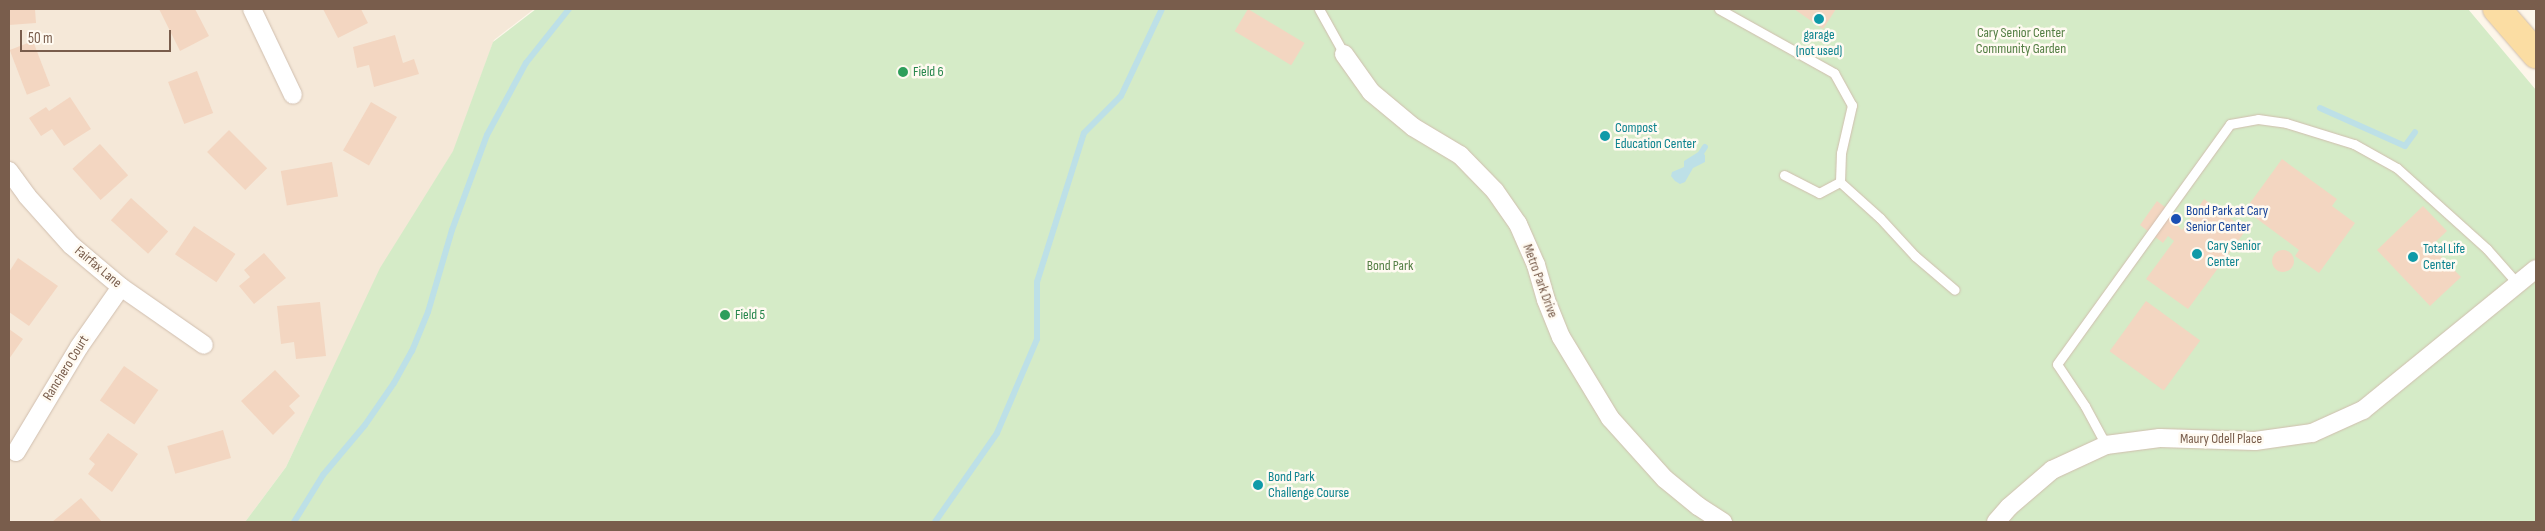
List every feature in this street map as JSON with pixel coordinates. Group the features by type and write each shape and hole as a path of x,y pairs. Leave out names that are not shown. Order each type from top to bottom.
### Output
{"main road":[{"path":"2497,9 2536,54"}],"street":[{"path":"252,9 293,96"},
{"name":"Metro Park Drive","path":"1344,54 1371,92 1413,128 1460,155 1495,191 1518,224 1536,265 1546,300 1562,337 1610,418 1665,479 1698,506 1723,522"},
{"name":"Fairfax Lane","path":"9,171 27,196 71,245 121,287 204,345"},
{"name":"Maury Odell Place","path":"1996,522 2009,507 2052,470 2106,445 2160,438 2255,441 2312,432 2363,410 2536,269"},
{"name":"Ranchero Court","path":"16,452 79,347 121,287"}],"lane":[{"path":"1319,9 1344,54"},
{"path":"1719,9 1834,73 1852,105 1841,153 1840,182 1880,218 1915,256 1955,290"},
{"path":"2106,445 2085,406 2057,364 2230,124 2258,119 2286,124 2354,144 2398,168 2487,249 2518,284"},
{"path":"1784,175 1819,193 1840,182"}],"shaded area":[{"path":"9,9 534,9 494,40 454,150 382,266 286,467 245,522 9,522"}],"green space":[{"name":"Bond Park","path":"536,9 2468,9 2536,90 2536,522 245,522 286,467 380,268 453,151 493,42"}],"water":[{"path":"1700,151 1705,155 1705,162 1693,168 1685,182 1680,184 1675,181 1671,176 1672,172 1684,167 1684,161"}],"building":[{"path":"9,9 35,9 36,23 9,25"},
{"path":"159,9 195,9 209,36 180,51"},
{"path":"323,9 361,9 368,23 338,38"},
{"path":"1248,9 1305,43 1291,65 1235,31"},
{"name":"garage (not used)","path":"1794,9 1836,9 1823,29"},
{"path":"395,35 403,63 414,59 419,74 374,87 369,65 357,68 353,47"},
{"path":"33,41 50,86 27,95 10,50"},
{"path":"197,71 213,113 184,124 168,82"},
{"path":"70,97 91,129 64,146 52,129 41,136 29,118 46,107 49,111"},
{"path":"371,102 397,117 369,165 343,150"},
{"path":"229,130 267,168 245,190 207,152"},
{"path":"100,144 128,175 101,200 73,169"},
{"path":"2282,159 2337,199 2332,206 2355,223 2319,273 2295,256 2299,250 2245,210"},
{"path":"332,162 338,196 287,205 281,171"},
{"path":"131,198 168,231 148,254 111,220"},
{"name":"Cary Senior Center","path":"2204,199 2246,230 2188,309 2146,279 2174,241 2168,236 2163,243 2140,225 2157,201 2181,219 2177,225 2182,230"},
{"name":"Total Life Center","path":"2423,206 2447,231 2431,246 2461,277 2430,306 2377,250"},
{"path":"194,226 235,254 216,282 175,254"},
{"path":"2283,250 2293,257 2294,261 2287,271 2283,272 2273,265 2272,261 2279,251"},
{"path":"264,253 286,278 254,304 239,286 250,277 244,270"},
{"path":"18,258 58,286 29,326 9,312 9,272"},
{"path":"2146,301 2200,340 2164,391 2110,351"},
{"path":"320,302 326,356 296,359 294,342 281,344 277,306"},
{"path":"9,329 23,339 9,359"},
{"path":"124,366 158,390 134,424 100,400"},
{"path":"275,370 300,396 289,406 295,413 273,435 241,401"},
{"path":"223,430 231,458 175,474 167,446"},
{"path":"108,433 138,454 112,492 88,474 95,464 89,459"},
{"path":"81,498 102,522 52,522"}],"waterway":[{"path":"294,522 323,475 365,425 394,383 412,351 428,312 452,230 487,135 526,63 569,9"},
{"path":"935,522 997,433 1037,339 1037,282 1084,133 1121,96 1162,9"},
{"path":"2320,108 2405,146 2415,132"},
{"path":"1698,158 1705,147"}],"place":[{"name":"garage (not used)","path":"1819,19"},
{"name":"Field 6","path":"903,72"},
{"name":"Compost Education Center","path":"1605,136"},
{"name":"Bond Park at Cary Senior Center","path":"2176,219"},
{"name":"Cary Senior Center","path":"2197,254"},
{"name":"Total Life Center","path":"2413,257"},
{"name":"Field 5","path":"725,315"},
{"name":"Bond Park Challenge Course","path":"1258,485"}],"park label":[{"name":"Cary Senior Center Community Garden","path":"2021,42"}]}
